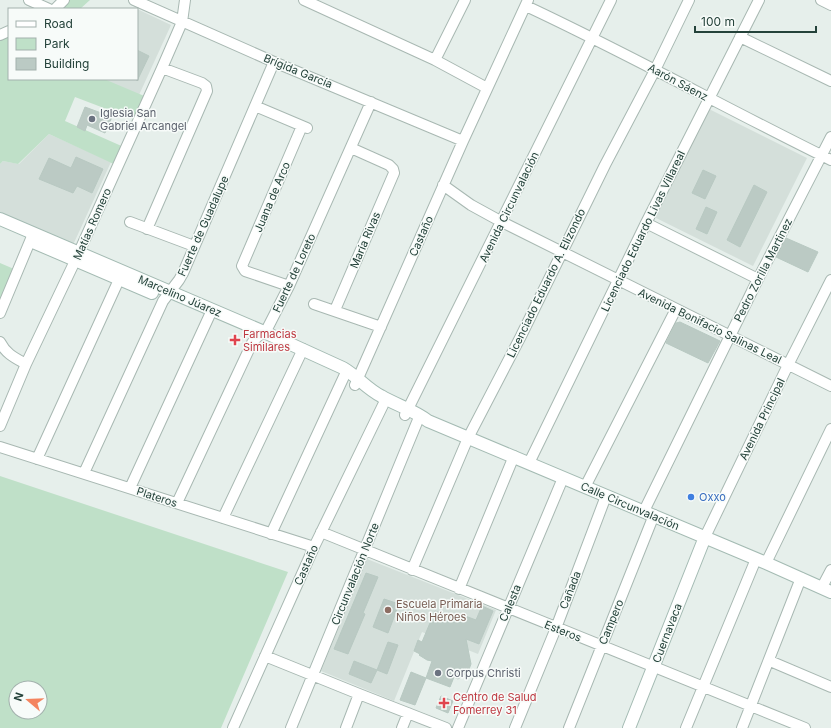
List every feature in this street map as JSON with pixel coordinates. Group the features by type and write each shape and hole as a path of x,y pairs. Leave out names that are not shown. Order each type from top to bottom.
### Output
{"street":[{"path":"29,0 47,8"},
{"path":"56,8 64,0"},
{"name":"Brígida García","path":"134,0 274,62 463,141"},
{"name":"Matías Romero","path":"0,426 26,364 77,257 182,22 185,0"},
{"path":"304,0 435,60 487,88"},
{"name":"Avenida Circunvalación","path":"407,412 611,0"},
{"name":"Licenciado Eduardo A. Elizondo","path":"412,570 468,438 521,336 605,165 655,70 689,0"},
{"name":"Licenciado Eduardo Livas Villareal","path":"529,463 646,223 759,0"},
{"path":"821,0 831,5"},
{"path":"435,60 461,1"},
{"name":"Aarón Sáenz","path":"527,3 709,99 826,158"},
{"name":"Castaño","path":"356,382 443,185 527,3"},
{"path":"740,37 831,81"},
{"name":"Fuerte de Guadalupe","path":"84,473 167,295 179,280 274,62"},
{"path":"147,228 207,92 206,86 202,83 162,68"},
{"name":"Fuerte de Loreto","path":"176,503 249,347 260,335 289,286 371,102"},
{"name":"Juana de Arco","path":"256,106 305,127 242,266 245,270 289,286"},
{"name":"Pedro Zorilla Martinez","path":"649,514 730,336 758,279 826,158 831,137"},
{"name":"María Rivas","path":"335,310 394,172 389,165 351,148"},
{"name":"Avenida Bonifacio Salinas Leal","path":"443,185 471,205 561,253 831,386"},
{"name":"Marcelino Júarez","path":"0,219 32,237 301,353 330,370 345,374 356,382"},
{"path":"130,222 194,246"},
{"path":"646,223 758,279"},
{"name":"Marcelino Júarez","path":"0,228 32,237"},
{"path":"0,313 32,237"},
{"path":"38,458 121,275"},
{"name":"Avenida Principal","path":"705,537 831,280"},
{"path":"314,304 381,327"},
{"path":"585,487 676,309"},
{"path":"130,488 211,314"},
{"path":"0,342 7,353 26,364"},
{"path":"223,518 301,353"},
{"path":"271,534 345,374"},
{"name":"Calle Circunvalación","path":"356,382 371,398 383,405 407,412"},
{"name":"Calle Circunvalación","path":"356,382 407,412 422,419 514,456 826,590"},
{"name":"Castaño","path":"233,728 314,547 383,405"},
{"name":"Circunvalación Norte","path":"291,728 364,550 422,419"},
{"path":"686,728 703,687 761,561 831,429"},
{"name":"Plateros","path":"0,447 314,547"},
{"path":"460,589 514,456"},
{"name":"Calesta","path":"458,728 563,478"},
{"name":"Cañada","path":"515,728 556,628 606,496"},
{"name":"Campero","path":"568,728 602,646 649,514"},
{"name":"Esteros","path":"321,532 800,727"},
{"name":"Cuernavaca","path":"629,728 705,537"},
{"path":"826,590 831,570"},
{"path":"742,728 770,661 801,578"},
{"path":"265,656 446,728"},
{"path":"770,661 831,687"},
{"path":"346,728 359,694"},
{"path":"402,728 408,713"}],"shaded area":[{"path":"138,9 171,25 139,95 103,80 138,80"},
{"path":"709,109 807,158 753,266 654,217"},
{"path":"49,134 111,162 73,245 0,212 0,164 3,161 19,164"},
{"name":"Escuela Primaria Niños Héroes","path":"367,559 496,610 478,654 422,632 394,701 321,671"}],"green space":[{"path":"62,0 90,0 81,8 54,8"},
{"path":"8,31 8,80 106,80 149,98 138,121 75,97 65,121 126,148 118,166 49,134 18,164 3,161 0,164 0,35"},
{"path":"0,263 14,269 0,302"},
{"path":"0,476 288,572 221,728 0,728"}],"building":[{"path":"138,50 149,56 138,79"},
{"path":"85,107 112,117 105,133 87,125 85,131 77,127"},
{"path":"76,157 103,169 92,193 77,186 73,193 39,179 49,158 71,168"},
{"path":"703,170 716,176 705,199 692,193"},
{"path":"754,185 767,192 740,247 727,240"},
{"path":"706,207 717,212 707,234 696,229"},
{"path":"786,238 818,252 808,272 776,257"},
{"path":"680,322 720,341 708,363 666,343 676,323"},
{"path":"366,573 378,577 363,613 365,614 348,654 334,649"},
{"path":"384,599 399,604 388,633 373,627"},
{"path":"482,606 493,611 479,644 466,639 471,664 468,672 458,679 454,677 450,687 426,678 432,661 427,660 414,651 418,640 422,642 435,611 455,619 457,613 476,620"},
{"path":"388,642 398,645 387,674 377,670"},
{"path":"354,661 377,670 371,683 349,674"},
{"path":"411,672 426,678 415,705 400,700"},
{"path":"441,696 453,701 448,713 436,708"}],"place":[{"name":"Iglesia San Gabriel Arcangel","path":"92,119"},
{"name":"Farmacias Similares","path":"235,340"},
{"name":"Oxxo","path":"691,497"},
{"name":"Escuela Primaria Niños Héroes","path":"388,610"},
{"name":"Corpus Christi","path":"438,673"},
{"name":"Centro de Salud Fomerrey 31","path":"444,703"}]}
